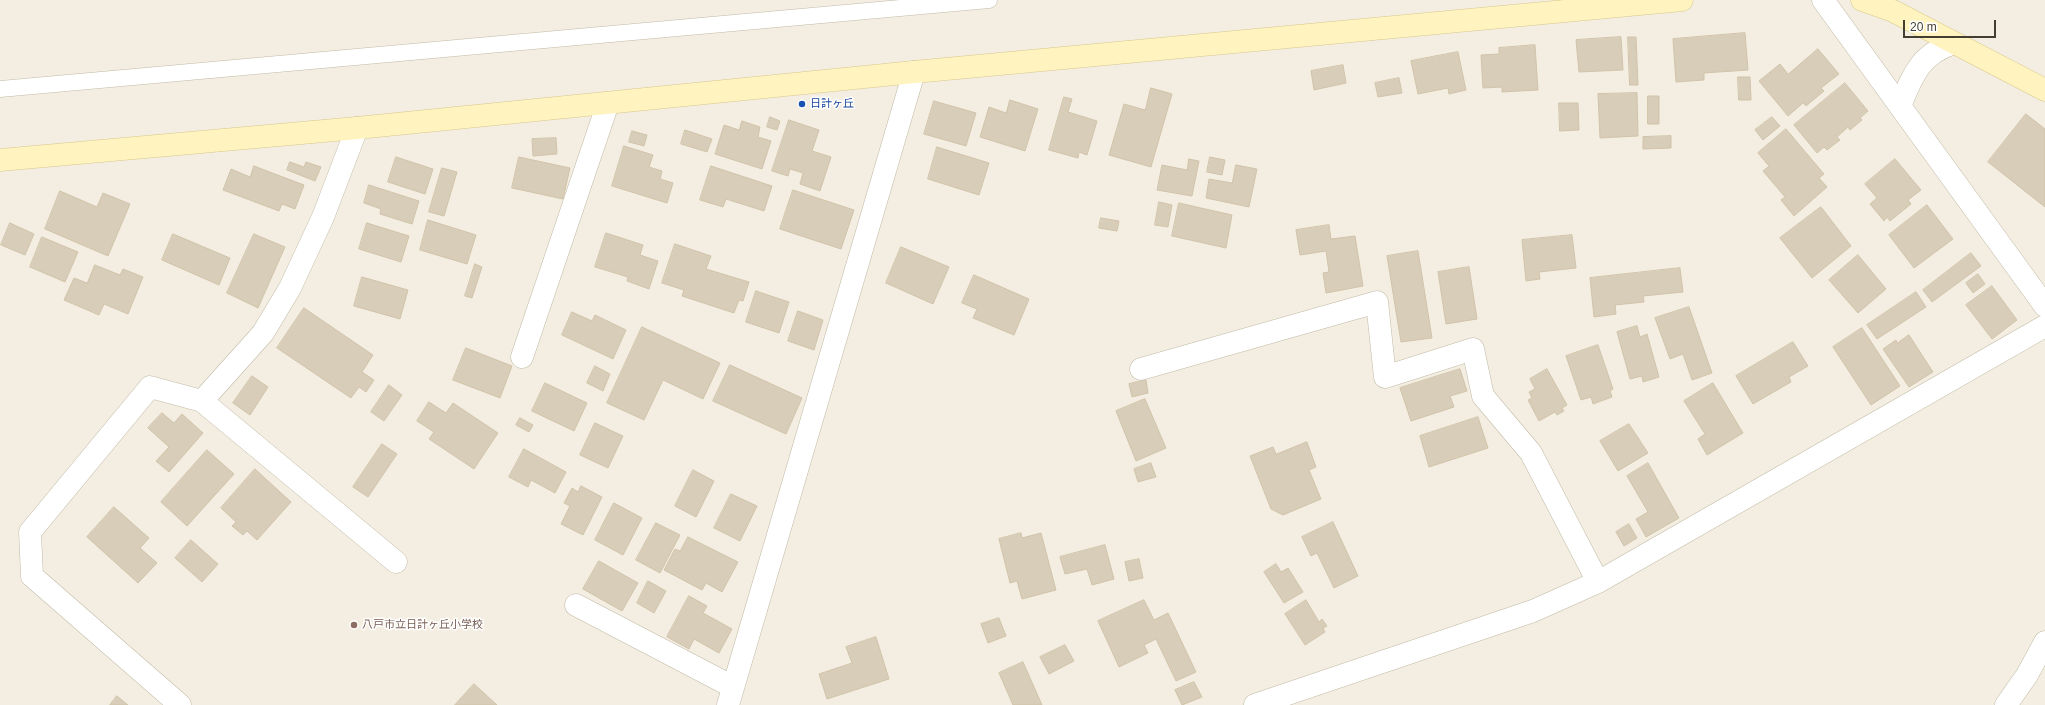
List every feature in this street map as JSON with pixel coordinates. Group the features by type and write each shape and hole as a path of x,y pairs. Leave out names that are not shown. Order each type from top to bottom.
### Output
{"street":[{"path":"0,160 357,128 914,72 1682,0"},
{"path":"1823,0 2045,306"},
{"path":"1862,0 1893,11 2045,90"},
{"path":"1900,106 1910,82 1927,56 1939,48 1954,43"},
{"path":"576,605 731,696 914,72"},
{"path":"522,357 608,103"},
{"path":"202,401 263,333 290,288 322,216 357,128"},
{"path":"1141,369 1377,302 1385,377 1473,350 1483,396 1531,453 1598,582"},
{"path":"1255,705 1532,611 1598,582 2045,326"},
{"path":"180,705 32,576 30,532 150,387 202,401 396,562"},
{"path":"2006,705 2027,675 2045,642"}],"lane":[{"path":"0,90 989,0"}],"building":[{"path":"1745,33 1748,70 1704,73 1704,80 1676,82 1673,39"},
{"path":"1621,37 1623,70 1579,72 1576,40"},
{"path":"1628,37 1636,37 1638,85 1630,85"},
{"path":"1535,45 1538,90 1502,92 1502,87 1483,88 1481,55 1499,54 1499,48"},
{"path":"1818,49 1839,74 1821,88 1824,91 1806,106 1803,103 1788,116 1759,81 1780,64 1788,74"},
{"path":"1458,52 1466,90 1449,94 1448,88 1418,94 1411,61"},
{"path":"1343,65 1346,83 1314,90 1311,71"},
{"path":"1738,77 1750,77 1751,100 1739,100"},
{"path":"1399,78 1402,93 1378,97 1375,83"},
{"path":"1845,83 1868,111 1860,118 1862,120 1850,130 1848,127 1837,137 1840,140 1827,150 1824,147 1817,153 1794,125"},
{"path":"1151,88 1172,94 1151,167 1109,155 1124,104 1145,110"},
{"path":"1637,93 1638,136 1600,138 1598,94"},
{"path":"1648,96 1659,96 1659,124 1648,124"},
{"path":"1064,97 1072,99 1068,112 1097,121 1087,155 1079,152 1078,158 1049,150"},
{"path":"1010,100 1038,109 1025,151 980,137 989,107 1006,113"},
{"path":"934,101 976,113 966,146 924,134"},
{"path":"1559,103 1578,103 1579,130 1560,131"},
{"path":"2026,114 2045,129 2045,207 1988,162"},
{"path":"770,117 780,121 777,130 767,127"},
{"path":"1772,117 1780,126 1763,140 1755,130"},
{"path":"789,120 819,130 812,151 831,157 820,191 800,184 803,173 790,169 788,176 772,171"},
{"path":"742,121 760,127 758,137 771,141 762,169 715,154 724,125 739,130"},
{"path":"1786,129 1824,174 1819,178 1827,187 1794,216 1781,200 1785,197 1763,171 1769,166 1758,153"},
{"path":"685,130 712,139 707,152 681,144"},
{"path":"632,131 647,135 644,146 629,142"},
{"path":"1671,136 1671,148 1643,149 1643,137"},
{"path":"556,138 557,154 533,156 532,139"},
{"path":"624,146 653,155 649,167 662,171 660,179 673,183 667,203 612,186"},
{"path":"937,147 989,163 979,195 928,179"},
{"path":"396,157 433,169 425,194 388,182"},
{"path":"519,157 570,168 563,199 512,188"},
{"path":"1210,157 1225,160 1222,175 1207,172"},
{"path":"1189,159 1199,161 1192,196 1157,190 1162,165 1187,170"},
{"path":"1895,159 1921,190 1908,200 1911,204 1890,221 1887,217 1884,221 1870,204 1877,198 1865,184"},
{"path":"290,162 304,167 306,162 321,167 315,181 287,170"},
{"path":"1236,165 1257,169 1249,207 1206,198 1209,179 1232,183"},
{"path":"254,166 304,185 295,209 282,204 279,211 223,190 231,169 250,177"},
{"path":"711,166 772,186 764,211 726,199 723,207 700,200"},
{"path":"442,168 457,172 444,216 429,212"},
{"path":"369,185 419,201 412,224 380,214 381,209 364,203"},
{"path":"793,190 854,210 841,249 780,229"},
{"path":"60,191 97,207 103,193 130,204 108,256 45,229"},
{"path":"1159,202 1172,205 1168,227 1155,225"},
{"path":"1179,203 1232,215 1226,248 1172,236"},
{"path":"1927,205 1953,239 1914,268 1889,235"},
{"path":"1821,207 1851,246 1812,278 1780,238"},
{"path":"1101,218 1119,221 1117,231 1099,228"},
{"path":"428,220 476,235 467,264 420,250"},
{"path":"10,223 34,234 25,255 1,245"},
{"path":"367,223 409,236 401,262 359,249"},
{"path":"1329,225 1331,239 1355,236 1363,286 1326,293 1323,273 1329,272 1326,251 1300,255 1296,230"},
{"path":"606,233 643,245 640,255 658,261 649,289 627,281 628,277 595,267"},
{"path":"173,234 230,258 219,285 162,260"},
{"path":"254,234 285,247 258,308 227,293"},
{"path":"1572,235 1576,268 1539,272 1540,279 1526,281 1522,240"},
{"path":"42,237 78,252 65,282 30,267"},
{"path":"675,244 711,256 706,269 749,282 743,301 739,300 734,313 682,296 684,290 662,283"},
{"path":"901,247 949,267 933,304 886,283"},
{"path":"1418,251 1432,338 1401,342 1387,256"},
{"path":"1971,253 1981,266 1932,302 1923,290"},
{"path":"1858,255 1886,289 1858,313 1829,280"},
{"path":"475,264 482,267 472,298 465,296"},
{"path":"95,265 120,275 123,269 143,277 128,314 104,304 99,315 64,300 74,278 87,283"},
{"path":"1469,267 1477,319 1446,324 1438,272"},
{"path":"1680,268 1683,292 1643,296 1644,302 1615,305 1616,314 1594,317 1590,278"},
{"path":"1978,274 1985,284 1973,293 1966,283"},
{"path":"974,275 1029,299 1014,335 973,318 977,309 962,303"},
{"path":"362,277 408,290 400,319 354,306"},
{"path":"1992,286 2017,320 1992,339 1966,305"},
{"path":"756,291 789,302 779,333 746,322"},
{"path":"1916,292 1926,307 1877,339 1867,325"},
{"path":"1689,307 1712,373 1692,380 1683,354 1670,359 1655,318"},
{"path":"304,308 373,355 362,372 374,380 366,392 359,387 351,398 277,348"},
{"path":"798,311 823,320 814,350 788,341"},
{"path":"572,312 592,321 595,315 626,330 613,359 562,335"},
{"path":"1637,326 1640,337 1647,334 1659,377 1643,382 1642,376 1630,379 1617,332"},
{"path":"642,327 720,363 703,399 663,380 644,420 607,403"},
{"path":"1862,328 1900,386 1871,405 1833,347"},
{"path":"1909,335 1933,372 1909,387 1883,349 1896,340 1897,343"},
{"path":"1793,342 1808,366 1789,377 1791,382 1753,404 1736,376"},
{"path":"1598,345 1613,389 1610,391 1612,397 1593,404 1591,397 1581,400 1566,356"},
{"path":"466,348 512,366 500,398 453,380"},
{"path":"730,365 802,398 786,434 713,401"},
{"path":"595,366 610,374 603,391 587,383"},
{"path":"1460,369 1467,391 1450,396 1454,407 1411,421 1400,388"},
{"path":"1547,369 1567,405 1562,408 1564,411 1557,415 1555,412 1539,421 1528,400 1532,398 1529,392 1535,389 1530,379"},
{"path":"252,376 268,387 250,415 233,403"},
{"path":"1146,380 1148,393 1132,397 1129,384"},
{"path":"545,383 587,403 574,431 532,411"},
{"path":"1713,383 1743,433 1707,455 1698,439 1705,434 1684,401"},
{"path":"389,385 402,395 384,421 371,412"},
{"path":"1145,399 1166,448 1136,461 1116,411"},
{"path":"429,402 446,413 453,403 498,433 474,469 429,439 434,432 417,421"},
{"path":"162,413 174,423 182,414 203,433 169,472 156,461 169,447 148,428"},
{"path":"1478,417 1488,448 1429,467 1420,436"},
{"path":"520,418 533,425 529,432 516,425"},
{"path":"595,423 623,436 608,468 580,455"},
{"path":"1629,424 1648,453 1618,471 1600,441"},
{"path":"1307,442 1316,467 1309,470 1321,499 1283,515 1271,509 1250,456 1273,447 1276,454"},
{"path":"382,444 397,454 368,497 353,487"},
{"path":"524,449 566,472 555,493 531,480 528,487 509,477"},
{"path":"207,450 234,474 187,526 161,502"},
{"path":"1151,463 1156,477 1138,482 1134,469"},
{"path":"1648,463 1679,518 1646,537 1636,519 1648,512 1627,476"},
{"path":"255,469 291,502 257,540 247,531 243,535 232,526 236,522 221,508"},
{"path":"693,470 714,481 696,517 675,506"},
{"path":"581,486 602,497 583,535 561,524 570,506 564,503 572,488 578,492"},
{"path":"731,494 757,506 740,541 714,528"},
{"path":"614,503 642,518 623,555 595,540"},
{"path":"114,507 149,538 140,548 157,563 138,583 87,537"},
{"path":"1333,522 1358,576 1334,588 1317,553 1311,556 1302,537"},
{"path":"656,523 680,535 660,573 636,560"},
{"path":"1629,524 1637,538 1624,546 1616,532"},
{"path":"1021,533 1022,538 1041,533 1056,590 1022,599 1017,581 1010,583 999,539"},
{"path":"688,537 738,562 722,592 706,583 702,590 664,570 675,549 680,551"},
{"path":"191,540 218,564 202,582 175,558"},
{"path":"1105,545 1114,579 1092,585 1087,569 1065,574 1060,557"},
{"path":"1139,559 1143,578 1129,581 1125,562"},
{"path":"599,561 638,583 622,611 583,589"},
{"path":"1276,564 1281,572 1288,568 1303,592 1284,603 1264,572"},
{"path":"648,581 666,591 654,613 637,603"},
{"path":"689,596 707,606 703,613 732,629 719,653 694,639 689,649 667,637"},
{"path":"1144,600 1154,620 1168,613 1196,672 1176,681 1156,639 1144,645 1148,653 1119,667 1098,621"},
{"path":"1306,600 1319,622 1322,619 1327,626 1323,628 1325,632 1305,645 1285,614"},
{"path":"999,618 1006,636 988,643 981,624"},
{"path":"876,637 889,679 827,699 819,674 852,663 846,647"},
{"path":"1065,645 1074,661 1049,674 1040,657"},
{"path":"1023,662 1042,705 1013,705 999,673"},
{"path":"1194,682 1202,697 1182,705 1175,690"},
{"path":"474,684 497,705 455,705"},
{"path":"117,696 128,705 110,705"}],"place":[{"name":"日計ヶ丘","path":"802,104"},
{"name":"八戸市立日計ヶ丘小学校","path":"354,625"}]}
